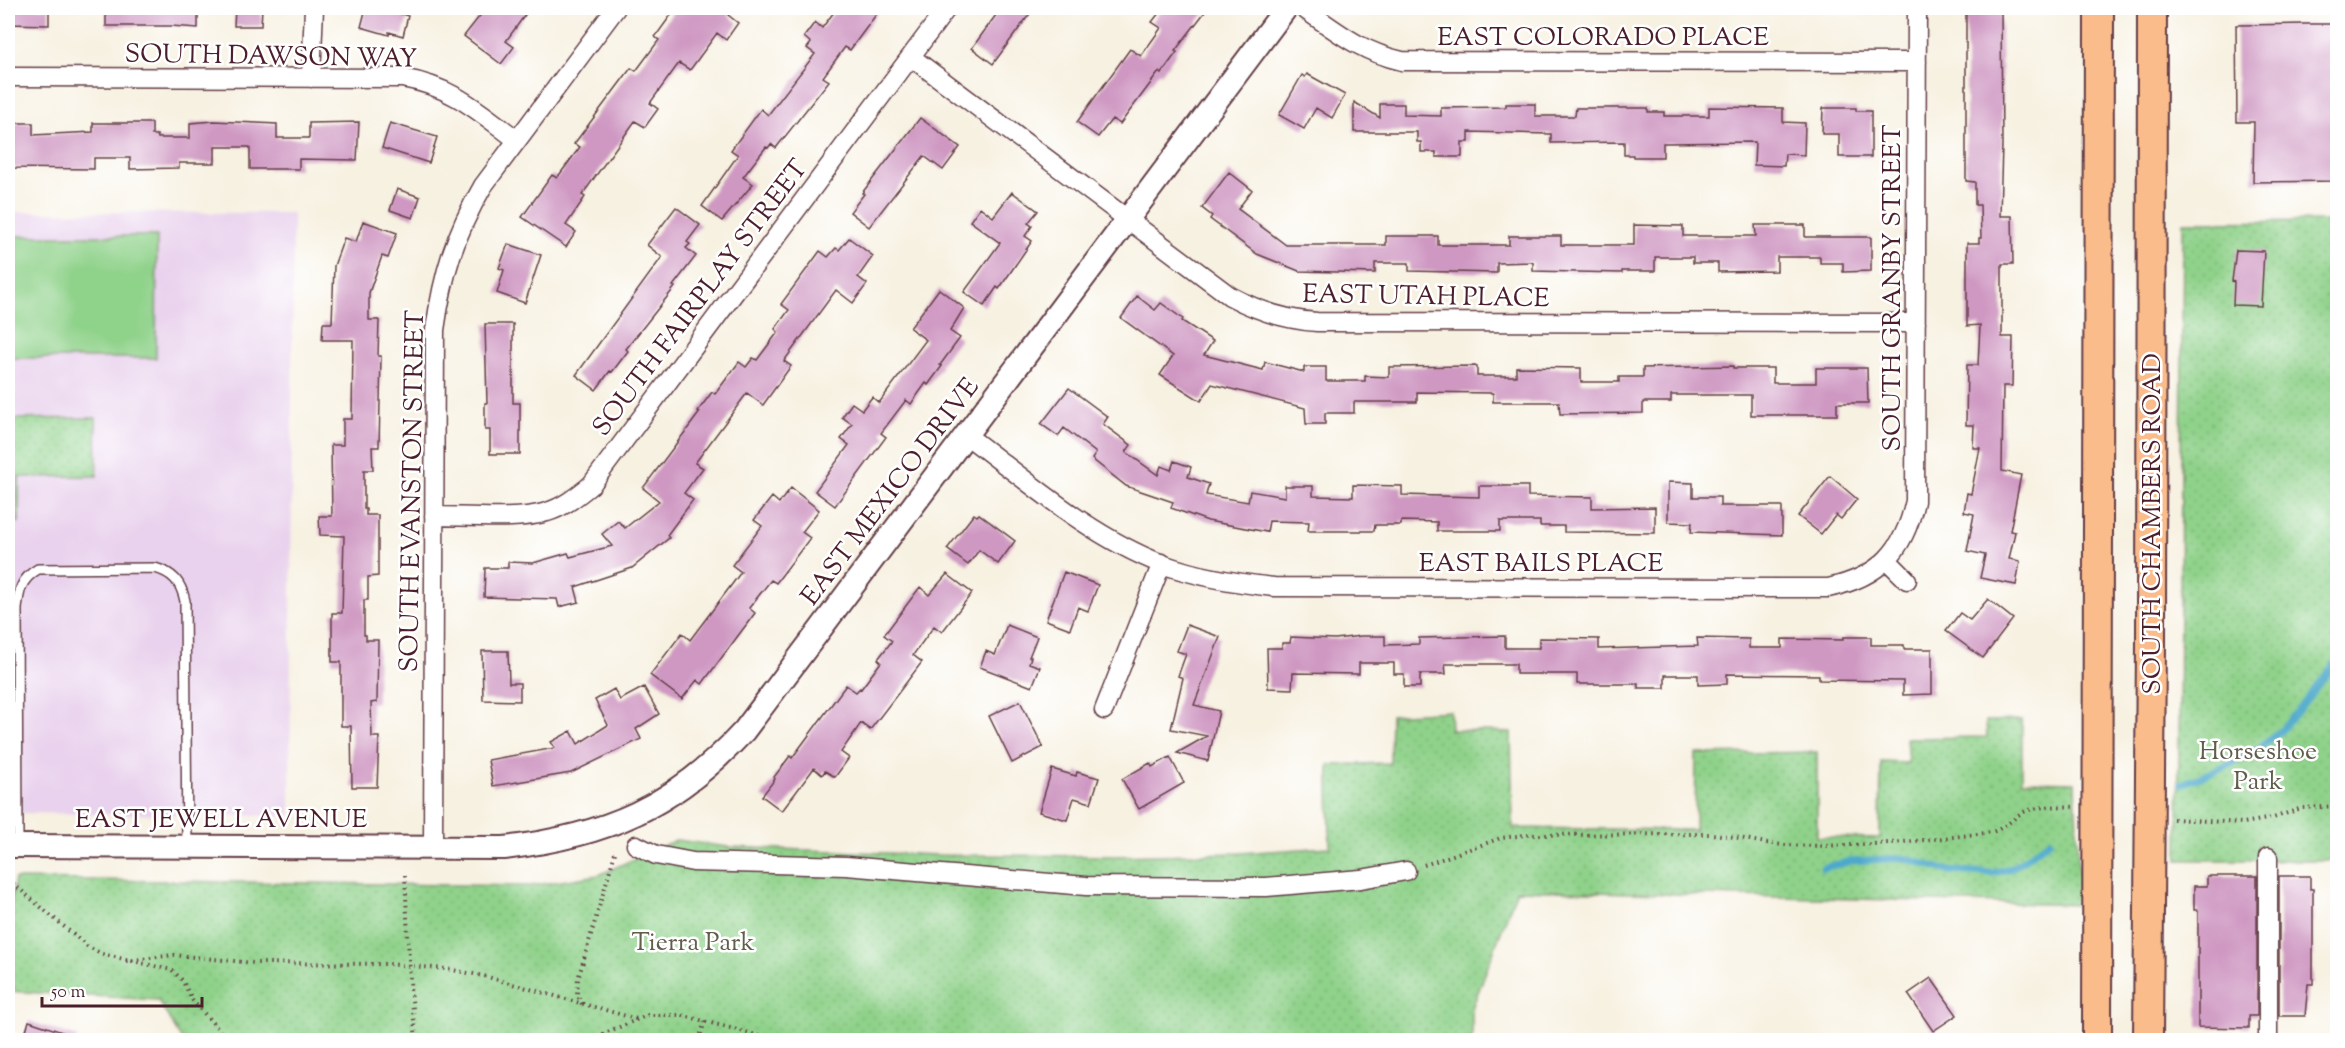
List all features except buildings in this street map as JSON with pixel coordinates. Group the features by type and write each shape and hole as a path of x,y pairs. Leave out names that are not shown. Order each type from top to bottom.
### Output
{"main road":[{"name":"SOUTH CHAMBERS ROAD","path":"2097,1041 2099,8"},
{"name":"SOUTH CHAMBERS ROAD","path":"2148,1041 2152,8"}],"street":[{"path":"311,78 314,8"},
{"name":"SOUTH EVANSTON STREET","path":"433,848 435,330 442,285 450,255 468,212 483,186 616,8"},
{"name":"SOUTH FAIRPLAY STREET","path":"434,516 528,516 548,512 571,501 591,484 947,8"},
{"name":"EAST MEXICO DRIVE","path":"433,848 504,848 541,844 568,837 631,816 667,798 721,756 744,731 1286,8"},
{"name":"EAST COLORADO PLACE","path":"1303,8 1353,44 1377,55 1402,61 1917,62"},
{"name":"SOUTH GRANBY STREET","path":"1887,560 1903,540 1916,501 1917,8"},
{"name":"EAST UTAH PLACE","path":"911,57 1230,296 1252,308 1299,321 1916,323"},
{"name":"SOUTH DAWSON WAY","path":"8,77 402,78 428,82 451,92 517,140"},
{"name":"EAST BAILS PLACE","path":"966,435 1088,526 1121,545 1162,564 1236,583 1274,587 1828,588 1848,584 1867,576 1887,560"},
{"path":"1887,560 1907,580"},
{"path":"1104,710 1162,564"},
{"path":"636,845 656,855 693,862 846,866 1086,886 1266,887 1361,879 1406,871"},
{"name":"EAST JEWELL AVENUE","path":"11,850 187,847 433,848"},
{"path":"2268,857 2268,1041"}],"lane":[{"path":"11,850 17,609 19,589 27,576 38,569 154,568 166,571 182,588 185,601 187,847"}],"path":[{"path":"1406,871 1501,838 1525,835 1709,834 1729,835 1761,843 1784,845 1848,844 1992,832 2004,828 2029,810 2053,806 2076,807"},
{"path":"2170,819 2243,823 2273,818 2302,808 2337,806"},
{"path":"11,850 10,881 87,946 102,954 126,961 172,970 182,980 193,1001 228,1041"},
{"path":"583,1005 577,993 578,979 615,854"},
{"path":"405,875 416,1041"},
{"path":"126,961 174,955 254,963 388,964 447,969 484,976 638,1019"},
{"path":"593,1040 648,1015 681,1015 775,1041"},
{"path":"699,1041 705,1021"},
{"path":"593,1040 602,1041"}],"shaded area":[{"path":"8,212 293,213 290,816 8,813"}],"green space":[{"name":"Horseshoe Park","path":"2337,221 2337,860 2178,860 2183,222"},
{"path":"8,236 157,236 156,358 8,358"},
{"path":"96,418 97,476 19,477 19,522 8,522 8,419"},
{"name":"Tierra Park","path":"1450,711 1451,730 1511,732 1513,828 1695,830 1696,754 1817,752 1817,837 1880,838 1881,762 1908,763 1906,738 1987,737 1986,721 2022,720 2022,781 2075,782 2080,905 1517,890 1472,1008 1472,1040 182,1040 158,1000 8,991 8,917 15,879 530,886 599,875 676,840 728,847 938,855 1115,856 1240,853 1330,847 1329,765 1390,763 1391,715"}],"waterway":[{"path":"2181,784 2227,766 2266,743 2299,710 2338,660"},
{"path":"1823,868 1851,861 1904,858 1949,871 1993,873 2012,868 2050,841"}]}
